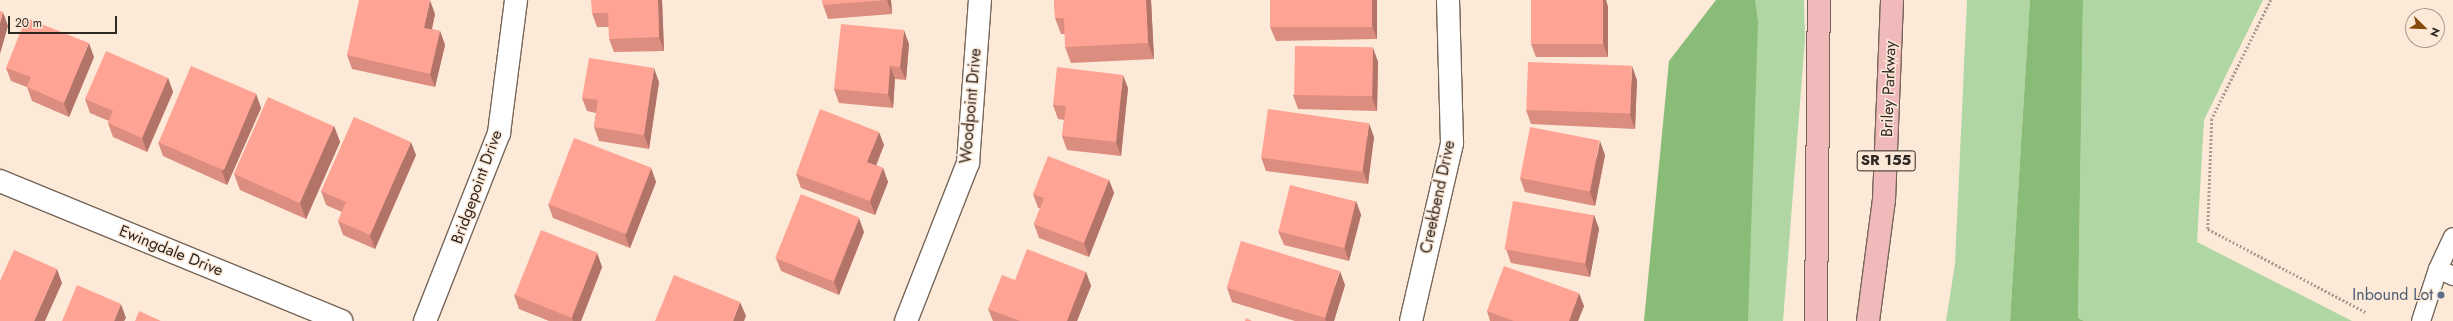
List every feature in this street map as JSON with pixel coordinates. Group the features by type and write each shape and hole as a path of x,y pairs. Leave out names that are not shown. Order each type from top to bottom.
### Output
{"highway":[{"path":"1816,321 1820,0"},
{"name":"Briley Parkway","path":"1868,321 1884,200 1892,0"}],"street":[{"name":"Bridgepoint Drive","path":"425,321 499,133 516,0"},
{"name":"Woodpoint Drive","path":"906,321 968,164 980,0"},
{"name":"Creekbend Drive","path":"1411,321 1452,143 1448,0"},
{"name":"Ewingdale Drive","path":"0,181 341,321"}],"lane":[{"path":"2421,321 2445,272 2453,236"}],"path":[{"path":"2271,0 2212,119 2208,229 2367,313"}],"green space":[{"path":"1716,0 1755,0 1758,22 1748,321 1644,321 1669,61"},
{"path":"1739,0 1804,0 1805,39 1783,321 1729,321"},
{"path":"1967,0 2030,0 2010,321 1946,321 1955,264"},
{"path":"2030,0 2083,0 2078,318 2084,321 2010,321"},
{"path":"2083,0 2263,0 2204,120 2197,242 2352,321 2084,321 2078,318"}],"building":[{"path":"359,0 430,0 424,28 440,31 430,74 347,55"},
{"path":"591,0 658,0 659,37 609,39 608,13 592,13"},
{"path":"822,0 887,0 823,5"},
{"path":"1054,0 1146,0 1148,43 1065,47 1064,18 1055,18"},
{"path":"1270,0 1372,0 1372,27 1270,27"},
{"path":"1531,0 1603,0 1603,44 1531,44"},
{"path":"0,11 3,12 0,23"},
{"path":"26,18 89,43 64,103 27,87 31,77 6,68"},
{"path":"841,24 904,30 900,67 890,66 888,94 834,89"},
{"path":"1295,46 1373,47 1372,96 1294,95"},
{"path":"106,51 168,78 142,138 108,123 113,111 85,99"},
{"path":"589,58 654,68 644,135 594,127 598,100 582,98"},
{"path":"1528,62 1632,66 1630,114 1526,110"},
{"path":"191,66 256,94 224,170 159,142"},
{"path":"1057,67 1123,75 1116,142 1062,136 1066,106 1053,105"},
{"path":"268,97 334,126 300,203 234,174"},
{"path":"820,109 879,132 867,162 883,168 870,201 796,174"},
{"path":"1268,109 1369,123 1362,172 1261,158"},
{"path":"354,117 411,142 370,235 338,221 346,202 321,191"},
{"path":"1530,127 1600,141 1590,192 1520,178"},
{"path":"574,138 651,168 626,234 549,204"},
{"path":"1048,156 1109,180 1084,243 1034,224 1044,198 1033,194"},
{"path":"1290,185 1356,201 1344,248 1278,232"},
{"path":"801,194 859,218 834,282 775,258"},
{"path":"1513,201 1594,215 1585,263 1504,249"},
{"path":"541,230 598,253 571,318 515,295"},
{"path":"1241,241 1339,271 1325,318 1227,288"},
{"path":"1027,249 1086,272 1067,321 1020,321 988,309 1002,275 1015,280"},
{"path":"14,250 57,269 34,321 0,321 0,281"},
{"path":"1504,266 1579,293 1569,321 1514,321 1487,311"},
{"path":"674,275 740,302 733,321 655,321"},
{"path":"77,285 121,304 114,321 62,321"},
{"path":"139,311 161,321 135,321"},
{"path":"1246,318 1252,321 1245,321"}],"place":[{"name":"Inbound Lot","path":"2441,295"}]}
